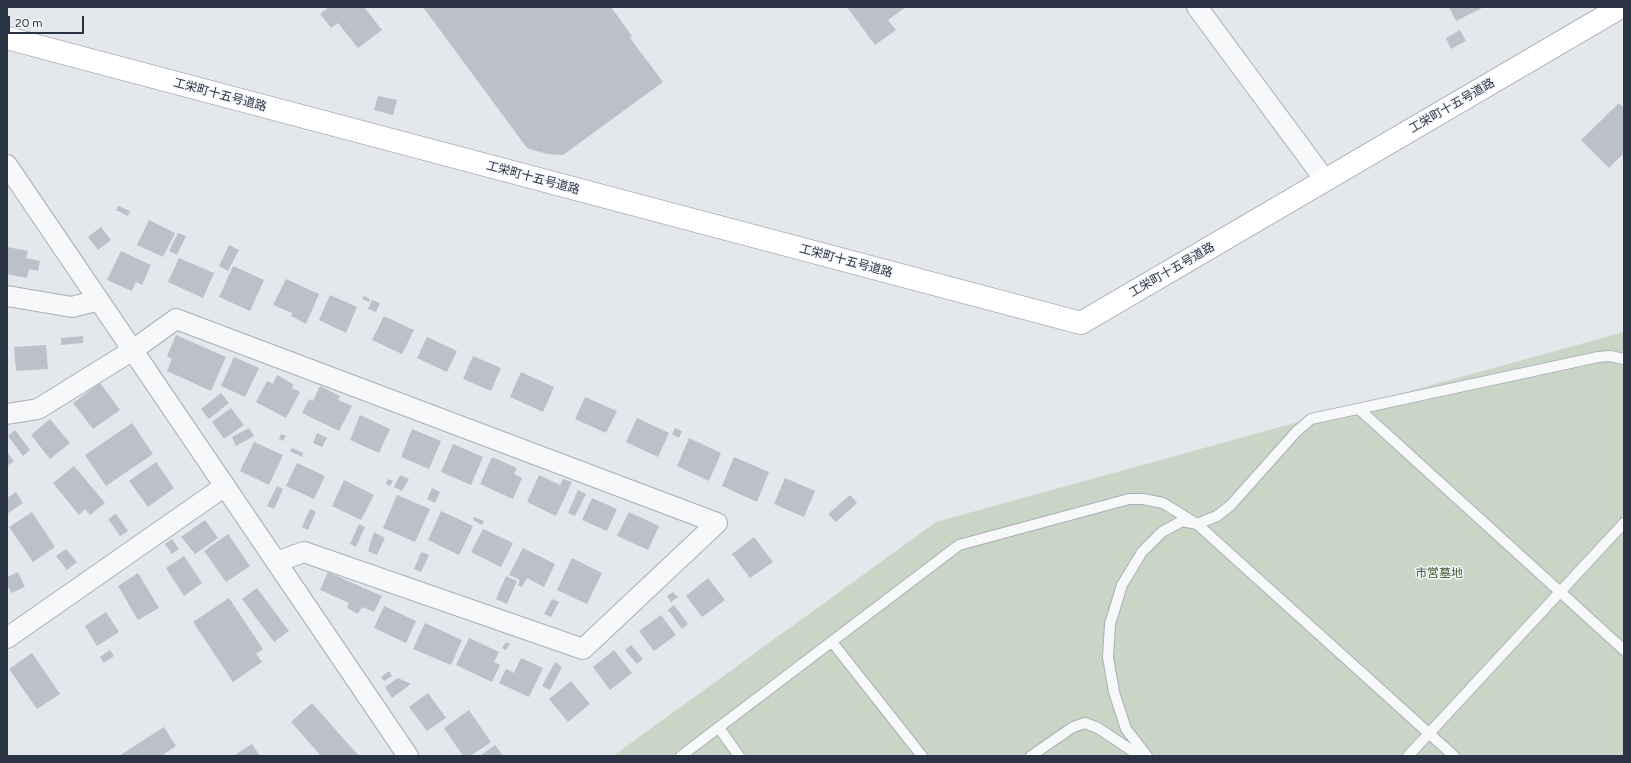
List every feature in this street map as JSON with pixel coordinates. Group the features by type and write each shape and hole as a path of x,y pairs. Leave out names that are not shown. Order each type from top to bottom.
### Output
{"street":[{"path":"1197,7 1325,180"},
{"name":"工栄町十五号道路","path":"7,38 1081,323 1621,7"},
{"path":"7,165 408,756"},
{"path":"7,296 72,306 99,300"},
{"path":"7,414 38,409 133,350 176,319 717,523 584,649 304,552 276,562"},
{"path":"7,638 225,486"}],"lane":[{"path":"1147,756 1126,729 1114,692 1108,657 1110,624 1122,585 1142,552 1162,532 1182,521 1197,524 1217,516 1231,505 1296,432 1311,419 1598,357 1610,356 1624,359"},
{"path":"1358,408 1624,650"},
{"path":"680,756 959,545 1129,499 1143,499 1163,503 1197,524 1454,756"},
{"path":"1408,756 1624,523"},
{"path":"832,642 922,756"},
{"path":"1031,756 1073,728 1085,723 1098,728 1140,756"},
{"path":"719,728 739,756"}],"green space":[{"name":"市営墓地","path":"1624,332 1624,756 613,756 936,522"}],"building":[{"path":"329,7 364,7 382,30 358,48 338,23 331,28 320,14"},
{"path":"423,7 611,7 632,36 630,38 663,82 563,155 547,154 527,148"},
{"path":"847,7 906,7 888,20 896,30 875,45"},
{"path":"1449,7 1484,7 1456,21"},
{"path":"1460,30 1466,41 1451,49 1446,38"},
{"path":"378,96 397,100 393,115 374,110"},
{"path":"1619,103 1624,108 1624,153 1609,168 1581,140"},
{"path":"118,206 130,211 128,216 116,210"},
{"path":"149,220 175,233 163,257 137,245"},
{"path":"101,227 111,240 98,250 88,237"},
{"path":"178,233 186,236 177,255 169,251"},
{"path":"229,245 239,250 228,271 219,266"},
{"path":"7,247 28,251 26,258 40,261 38,271 29,269 27,278 7,274"},
{"path":"121,251 151,265 142,285 136,282 132,291 107,280"},
{"path":"179,258 214,273 203,298 168,282"},
{"path":"233,266 264,280 250,311 219,297"},
{"path":"286,279 319,294 306,324 291,316 292,313 273,305"},
{"path":"330,295 357,307 346,333 319,320"},
{"path":"364,296 370,299 369,302 362,299"},
{"path":"372,300 380,303 376,312 368,309"},
{"path":"384,316 414,330 402,354 372,340"},
{"path":"176,335 226,357 211,391 167,371 172,359 167,356"},
{"path":"83,336 83,343 61,345 61,338"},
{"path":"427,337 457,351 447,372 417,358"},
{"path":"46,345 48,369 16,371 14,347"},
{"path":"473,356 501,368 491,391 463,379"},
{"path":"234,357 259,368 245,397 221,386"},
{"path":"521,372 554,387 543,412 510,397"},
{"path":"277,375 293,384 292,388 300,392 286,418 256,402 267,381 273,384"},
{"path":"100,383 120,410 93,429 73,403"},
{"path":"320,386 340,396 338,400 352,406 339,431 302,413 309,399 313,401"},
{"path":"221,393 229,403 209,419 201,409"},
{"path":"585,397 617,411 606,433 575,419"},
{"path":"231,408 244,425 224,439 212,422"},
{"path":"360,415 390,429 379,453 350,440"},
{"path":"637,418 669,433 658,457 626,442"},
{"path":"50,419 70,443 50,459 31,435"},
{"path":"132,423 153,454 106,486 85,455"},
{"path":"249,428 254,436 236,446 232,437"},
{"path":"675,428 682,431 679,438 672,434"},
{"path":"412,429 441,441 429,469 401,457"},
{"path":"15,430 30,450 23,456 8,436"},
{"path":"317,433 327,438 322,447 313,443"},
{"path":"281,434 286,436 283,441 279,439"},
{"path":"689,438 721,453 709,481 677,466"},
{"path":"254,442 283,455 269,485 240,471"},
{"path":"453,444 483,457 471,485 441,472"},
{"path":"292,448 303,453 302,457 290,451"},
{"path":"7,452 14,461 7,466"},
{"path":"492,457 517,468 514,474 522,478 513,499 480,484"},
{"path":"734,457 769,472 757,502 722,486"},
{"path":"156,462 174,488 148,507 129,481"},
{"path":"297,463 325,476 314,499 286,486"},
{"path":"74,466 105,503 90,515 85,509 79,515 53,483"},
{"path":"400,475 409,479 402,491 394,487"},
{"path":"539,475 560,485 563,479 572,482 556,516 527,502"},
{"path":"785,478 815,491 804,517 774,504"},
{"path":"388,479 393,481 390,486 386,484"},
{"path":"344,480 374,495 361,520 332,506"},
{"path":"277,486 283,489 274,509 267,506"},
{"path":"432,488 440,492 435,503 427,499"},
{"path":"578,490 586,494 575,516 568,513"},
{"path":"16,492 23,503 7,514 7,498"},
{"path":"397,495 430,509 415,542 383,528"},
{"path":"850,495 857,503 836,522 828,514"},
{"path":"592,498 617,509 607,531 582,520"},
{"path":"310,509 316,512 308,530 302,527"},
{"path":"441,511 473,526 459,555 428,540"},
{"path":"32,512 55,547 33,562 9,527"},
{"path":"629,512 659,526 648,550 617,536"},
{"path":"116,514 128,531 120,536 108,519"},
{"path":"474,517 484,521 482,525 473,520"},
{"path":"205,520 218,538 195,554 181,537"},
{"path":"359,524 365,527 356,547 350,544"},
{"path":"483,529 513,543 501,567 471,552"},
{"path":"374,532 385,538 377,555 368,551"},
{"path":"228,534 250,566 226,582 204,551"},
{"path":"754,537 773,562 750,578 732,554"},
{"path":"172,539 179,549 172,554 165,544"},
{"path":"523,548 555,564 544,587 527,578 522,587 518,585 520,580 509,575"},
{"path":"66,549 77,562 67,570 56,556"},
{"path":"421,552 429,555 421,572 414,569"},
{"path":"184,556 202,583 184,596 166,568"},
{"path":"572,558 602,573 587,604 557,590"},
{"path":"18,572 25,587 11,593 7,584 7,577"},
{"path":"328,572 382,596 374,612 362,607 358,614 347,608 349,603 320,590"},
{"path":"138,573 159,608 138,620 118,586"},
{"path":"506,576 517,581 507,604 496,599"},
{"path":"708,578 725,600 702,617 686,596"},
{"path":"257,588 289,631 274,642 242,599"},
{"path":"673,592 678,597 671,602 667,596"},
{"path":"229,598 263,649 256,654 262,662 233,682 193,622"},
{"path":"552,599 559,602 551,617 544,614"},
{"path":"674,605 688,624 682,629 668,610"},
{"path":"384,606 416,621 406,643 374,628"},
{"path":"106,612 119,632 97,646 85,626"},
{"path":"661,615 676,635 654,651 639,631"},
{"path":"425,623 462,640 451,665 413,649"},
{"path":"469,638 499,652 494,662 500,665 492,682 456,665"},
{"path":"506,642 510,644 506,650 502,648"},
{"path":"631,645 643,659 637,664 625,650"},
{"path":"110,650 114,656 104,663 100,657"},
{"path":"614,650 632,673 610,690 593,667"},
{"path":"32,653 60,694 37,709 9,669"},
{"path":"521,658 543,668 529,697 499,683 506,669 514,673"},
{"path":"555,662 562,667 550,690 542,686"},
{"path":"389,671 392,676 384,681 381,677"},
{"path":"398,678 411,684 392,698 385,687"},
{"path":"571,681 590,704 568,722 549,699"},
{"path":"428,693 446,718 427,731 409,707"},
{"path":"312,703 358,755 357,756 321,756 291,722"},
{"path":"469,710 491,742 470,756 463,756 444,728"},
{"path":"164,727 176,746 161,756 119,756"},
{"path":"252,744 260,756 233,756"},
{"path":"495,745 503,756 480,756"}]}
